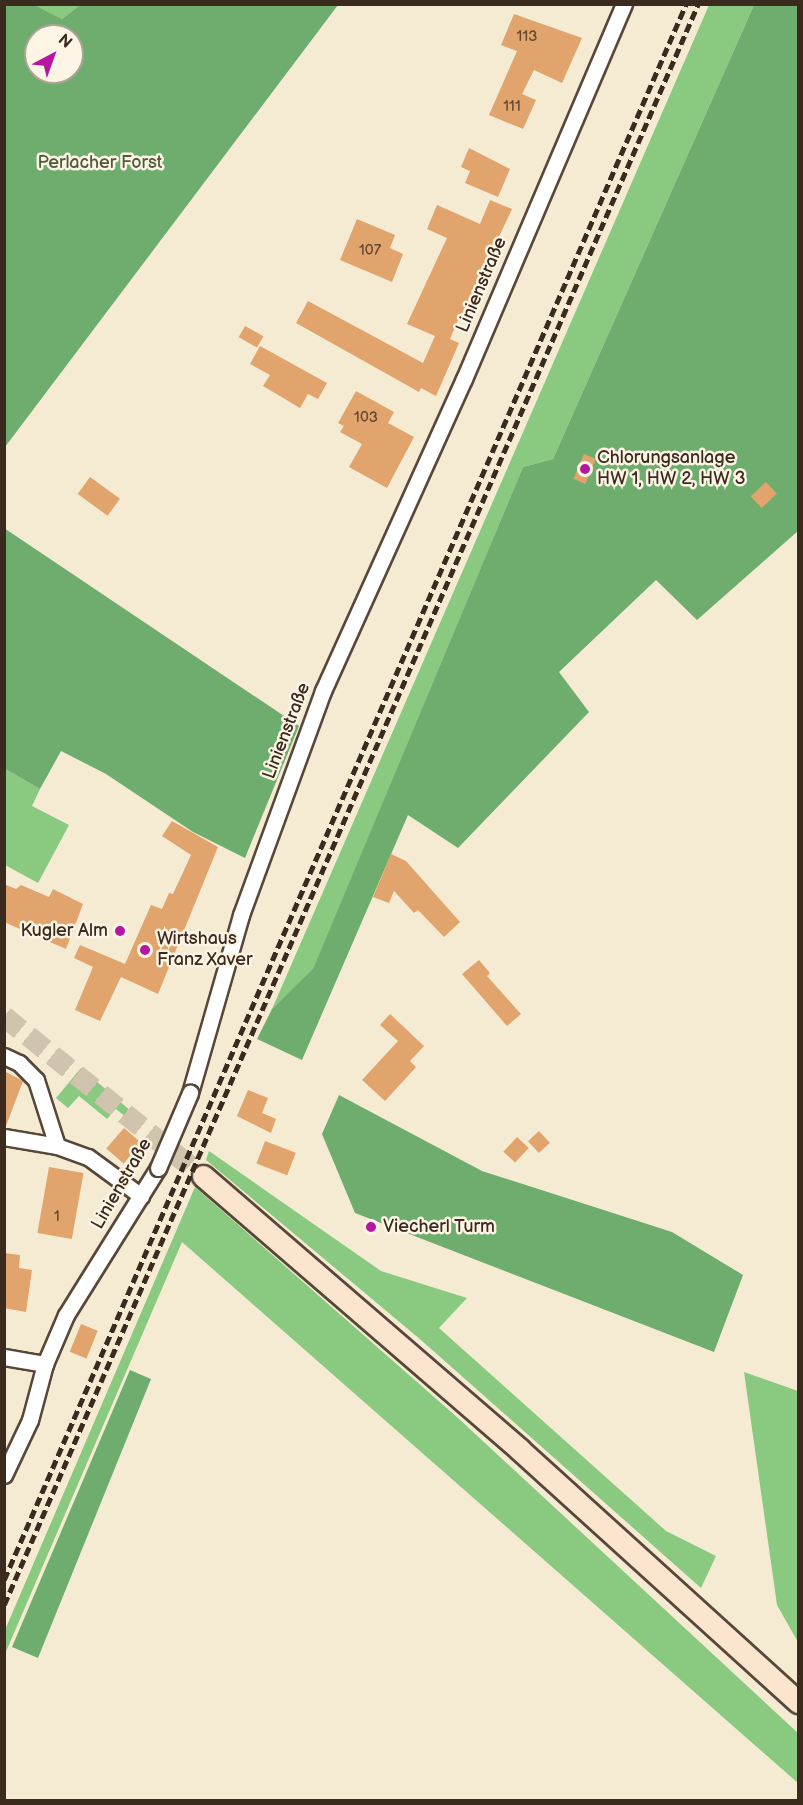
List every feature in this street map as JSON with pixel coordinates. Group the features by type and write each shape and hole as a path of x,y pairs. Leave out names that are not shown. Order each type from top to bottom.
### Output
{"main road":[{"path":"203,1176 519,1449 798,1702"}],"street":[{"name":"Linienstraße","path":"4,1475 34,1407 45,1364 66,1314 158,1168 190,1093 244,907 323,691 464,378 624,4"},
{"path":"4,1056 19,1063 36,1080 57,1146"},
{"path":"4,1137 57,1146 88,1157 141,1196"},
{"path":"4,1357 45,1364"}],"green space":[{"name":"Perlacher Forst","path":"5,4 35,5 62,19 80,5 338,5 5,447"},
{"path":"35,5 80,5 62,19"},
{"path":"709,5 754,5 553,459 523,467 313,970 272,1009"},
{"path":"754,5 798,5 798,531 697,620 656,580 559,672 589,712 458,848 408,815 302,1060 257,1039 272,1009 313,969 523,467 553,459"},
{"path":"4,528 299,726 245,858 193,832 106,774 61,751 40,789 5,769"},
{"path":"5,769 40,789 32,806 69,825 38,883 5,865"},
{"path":"81,1068 132,1112 127,1118 116,1109 107,1119 79,1096 68,1108 56,1098"},
{"path":"339,1095 482,1171 672,1232 743,1275 714,1352 355,1213 322,1134"},
{"path":"209,1151 381,1271 467,1298 439,1328 666,1531 716,1556 701,1588 421,1340 206,1160"},
{"path":"195,1187 458,1418 798,1733 798,1783 182,1242 5,1654 5,1630"},
{"path":"130,1370 151,1379 38,1658 12,1647"},
{"path":"744,1372 798,1391 798,1642 777,1605"}],"building":[{"path":"514,14 582,38 562,83 534,70 522,94 536,100 523,129 489,115 517,51 501,45"},
{"path":"469,148 510,169 498,197 465,183 470,171 461,167"},
{"path":"490,200 512,209 481,275 489,278 474,318 461,313 450,339 459,343 436,396 421,388 419,392 296,323 308,301 423,363 435,336 407,324 447,238 427,229 437,205 480,224"},
{"path":"357,219 395,235 390,248 403,254 392,282 340,260"},
{"path":"245,326 263,336 257,348 239,337"},
{"path":"260,346 327,383 318,399 308,394 300,408 263,386 270,375 250,364"},
{"path":"356,391 394,412 388,423 414,437 387,488 349,467 362,444 340,432 344,426 338,423"},
{"name":"Chlorungsanlage HW 1, HW 2, HW 3","path":"584,454 596,459 585,484 573,479"},
{"path":"90,477 120,499 108,516 78,494"},
{"path":"766,482 777,494 762,508 751,496"},
{"path":"172,821 218,847 158,994 121,977 100,1021 75,1010 93,967 74,958 80,945 125,964 151,905 162,909 169,893 173,894 191,855 162,836"},
{"path":"391,854 406,861 460,922 444,937 418,910 414,913 394,891 389,903 373,897"},
{"path":"4,884 16,889 21,885 49,897 53,889 83,904 66,949 4,922"},
{"path":"479,960 490,973 487,976 521,1014 507,1026 462,974"},
{"path":"390,1014 424,1046 410,1061 416,1067 385,1101 362,1080 398,1041 380,1025"},
{"path":"4,1071 23,1081 6,1126 4,1126"},
{"path":"248,1090 268,1098 262,1113 276,1119 271,1133 237,1116"},
{"path":"124,1128 141,1143 124,1163 106,1148"},
{"path":"539,1131 550,1143 539,1153 528,1141"},
{"path":"517,1137 529,1148 515,1163 503,1152"},
{"path":"265,1141 296,1153 287,1175 256,1163"},
{"path":"49,1167 83,1173 72,1239 37,1233"},
{"path":"4,1253 20,1255 19,1268 32,1270 26,1312 4,1308"},
{"path":"81,1324 98,1331 86,1359 70,1352"}],"tunnel":[{"path":"4,1016 203,1176"}],"railway":[{"path":"4,1580 686,4"},
{"path":"4,1605 698,4"}],"place":[{"name":"Chlorungsanlage HW 1, HW 2, HW 3","path":"585,469"},
{"name":"Kugler Alm","path":"120,931"},
{"name":"Wirtshaus Franz Xaver","path":"145,950"},
{"name":"Viecherl Turm","path":"371,1227"}]}
